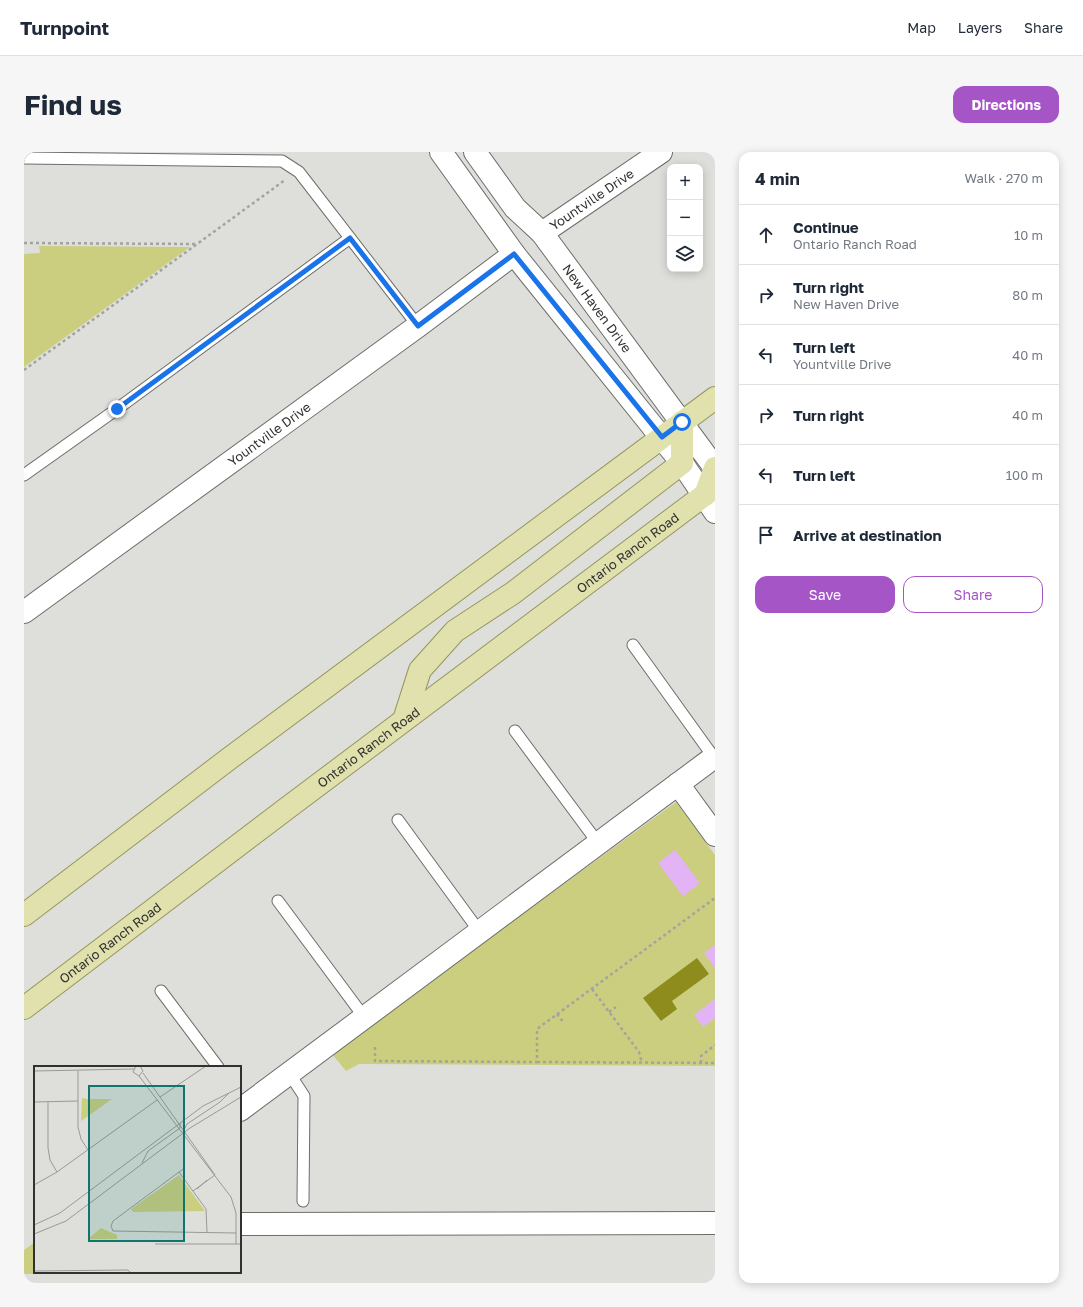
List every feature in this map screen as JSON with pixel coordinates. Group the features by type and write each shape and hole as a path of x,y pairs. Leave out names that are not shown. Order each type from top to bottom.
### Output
{"main road":[{"path":"24,915 230,758 715,398"},
{"path":"404,720 420,670 455,632 513,593 682,463 682,422"},
{"path":"712,498 715,468"},
{"name":"Ontario Ranch Road","path":"24,1008 404,720 712,498"}],"street":[{"path":"441,152 514,254 682,463 712,498"},
{"name":"New Haven Drive","path":"475,152 515,208 542,233 715,468"},
{"name":"Yountville Drive","path":"542,233 658,153"},
{"name":"Yountville Drive","path":"24,612 418,326 514,254"},
{"path":"242,1104 289,1073 709,761"},
{"path":"678,784 715,835"},
{"path":"241,1224 715,1223"}],"lane":[{"path":"24,158 282,161 300,172 418,326"},
{"path":"24,475 350,238"},
{"path":"633,645 710,752 709,761"},
{"path":"515,731 598,843"},
{"path":"398,820 480,931"},
{"path":"278,901 364,1017"},
{"path":"162,991 217,1066"},
{"path":"289,1073 304,1096 303,1201"}],"path":[{"path":"24,370 290,176"},
{"path":"24,243 197,244"},
{"path":"538,1062 537,1029 715,898"},
{"path":"592,988 639,1052 642,1063"},
{"path":"609,1012 616,1007"},
{"path":"557,1014 564,1023"},
{"path":"701,1063 701,1056 715,1045"},
{"path":"375,1047 375,1062 715,1063"}],"green space":[{"path":"39,246 190,247 24,367 24,254 40,253"},
{"path":"676,802 715,855 715,1066 359,1064 346,1071 332,1054"},
{"path":"34,1243 34,1273 228,1273 24,1274 24,1250"}],"shaded area":[{"path":"697,958 709,974 672,1001 677,1009 661,1021 643,998"}],"building":[{"path":"675,850 700,883 683,896 658,863"},
{"path":"715,945 715,968 704,953"},
{"path":"715,999 715,1018 703,1027 694,1015"}],"route":[{"path":"117,409 350,238 418,326 514,254 662,437 682,422"}]}
